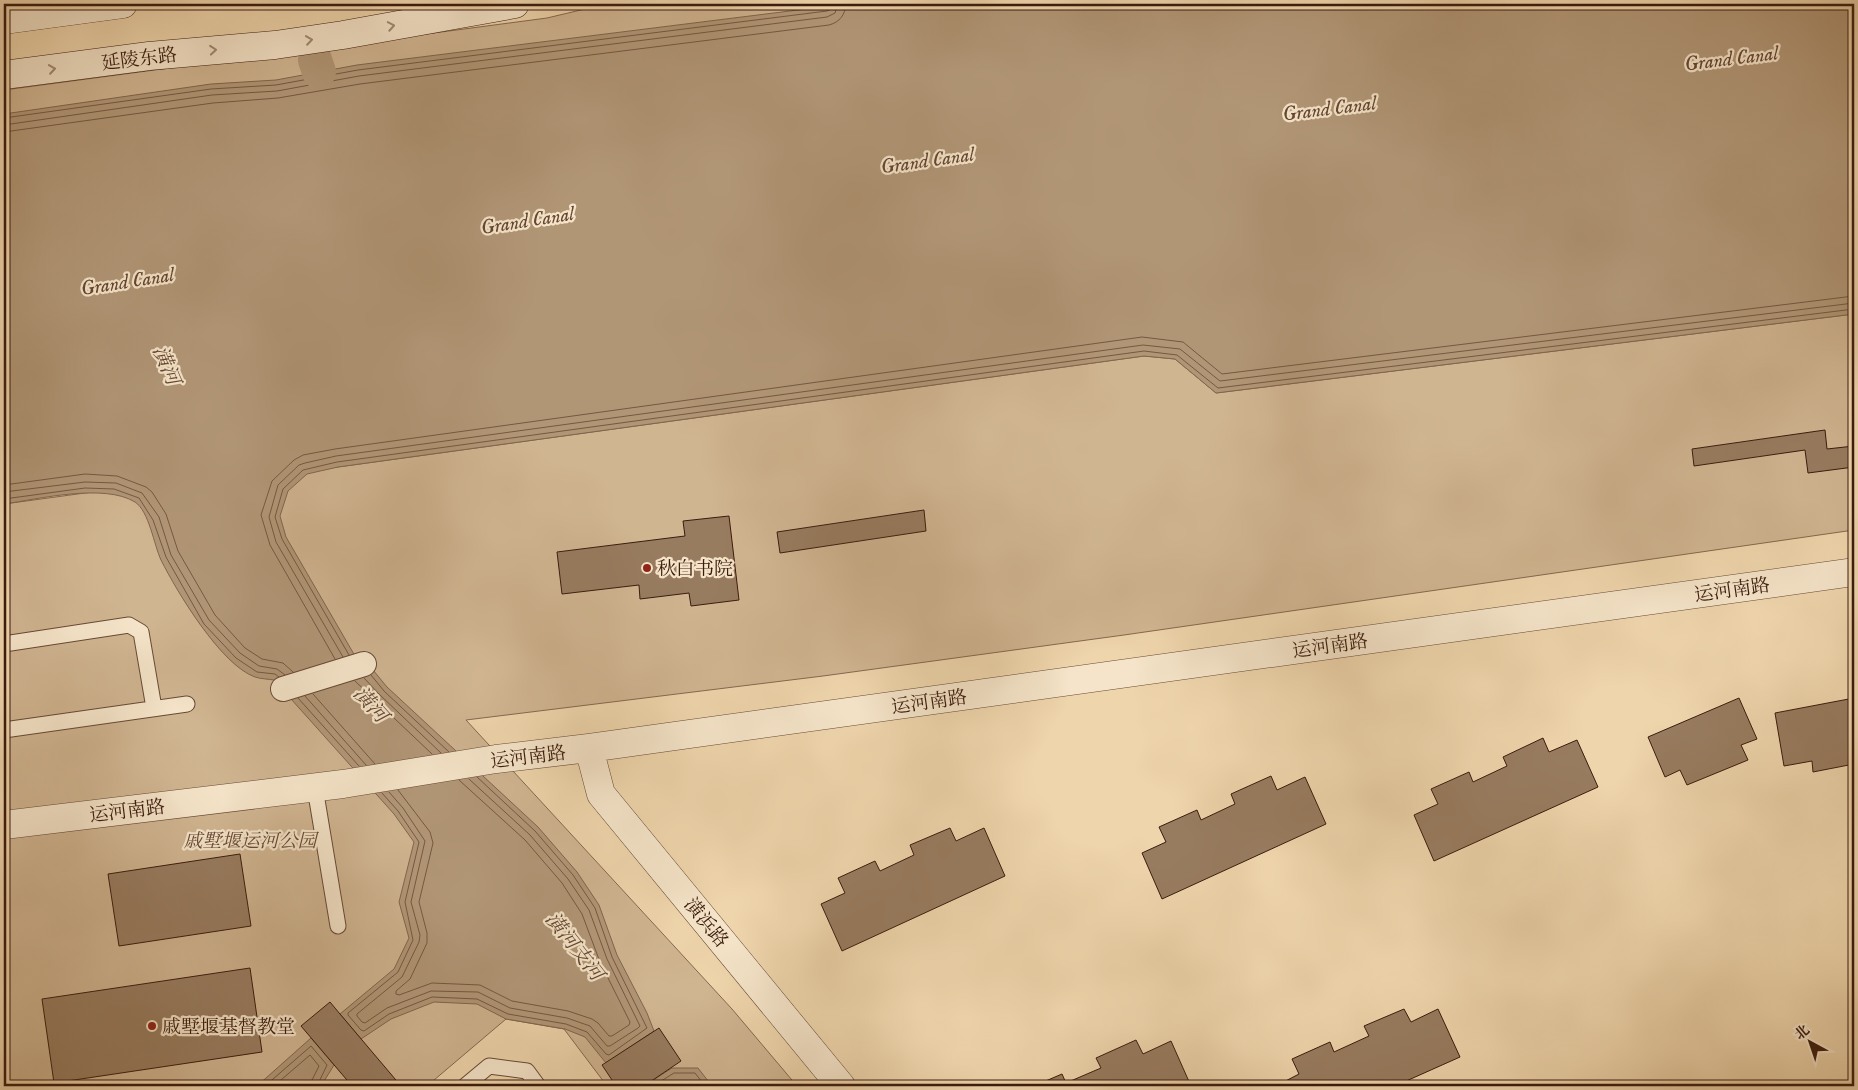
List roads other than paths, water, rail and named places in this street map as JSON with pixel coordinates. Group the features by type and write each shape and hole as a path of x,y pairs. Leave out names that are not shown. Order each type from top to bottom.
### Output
{"street":[{"path":"4,20 123,4"},
{"name":"延陵东路","path":"4,75 149,56 275,45 515,4"},
{"name":"运河南路","path":"4,825 315,788 496,759 589,748 1854,572"},
{"path":"283,689 364,664"},
{"name":"潢浜路","path":"589,748 602,794 841,1086"}],"lane":[{"path":"4,644 129,625 141,632 154,708"},
{"path":"4,730 187,704"},
{"path":"315,788 338,926"},
{"path":"465,1086 489,1066 527,1071 538,1086"}],"water":[{"path":"846,4 1854,4 1854,314 1216,393 1175,359 1144,356 338,467 307,474 288,491 280,516 286,537 355,656 373,670 387,687 538,827 577,872 599,905 617,955 647,1013 654,1031 606,1063 585,1037 565,1029 506,1019 477,1004 434,1002 391,1019 361,1039 340,1014 394,969 409,938 399,902 414,842 394,814 274,680 255,677 242,670 228,658 201,626 168,574 158,554 148,520 140,506 122,496 89,493 53,496 4,504 4,114 211,84 276,80 357,65"},
{"path":"311,1038 334,1065 321,1086 257,1086"},
{"path":"672,1068 698,1068 712,1086 644,1086"}],"waterway":[{"path":"315,60 319,72"}],"place":[{"name":"秋白书院","path":"647,568"},
{"name":"戚墅堰基督教堂","path":"152,1026"}],"water label":[{"name":"Grand Canal","path":"1731,58"},
{"name":"Grand Canal","path":"1329,108"},
{"name":"Grand Canal","path":"927,160"},
{"name":"Grand Canal","path":"527,220"},
{"name":"Grand Canal","path":"127,281"},
{"name":"潢河","path":"167,365"},
{"name":"潢河","path":"371,704"},
{"name":"潢河支河","path":"575,946"}],"park label":[{"name":"戚墅堰运河公园","path":"250,840"}]}
